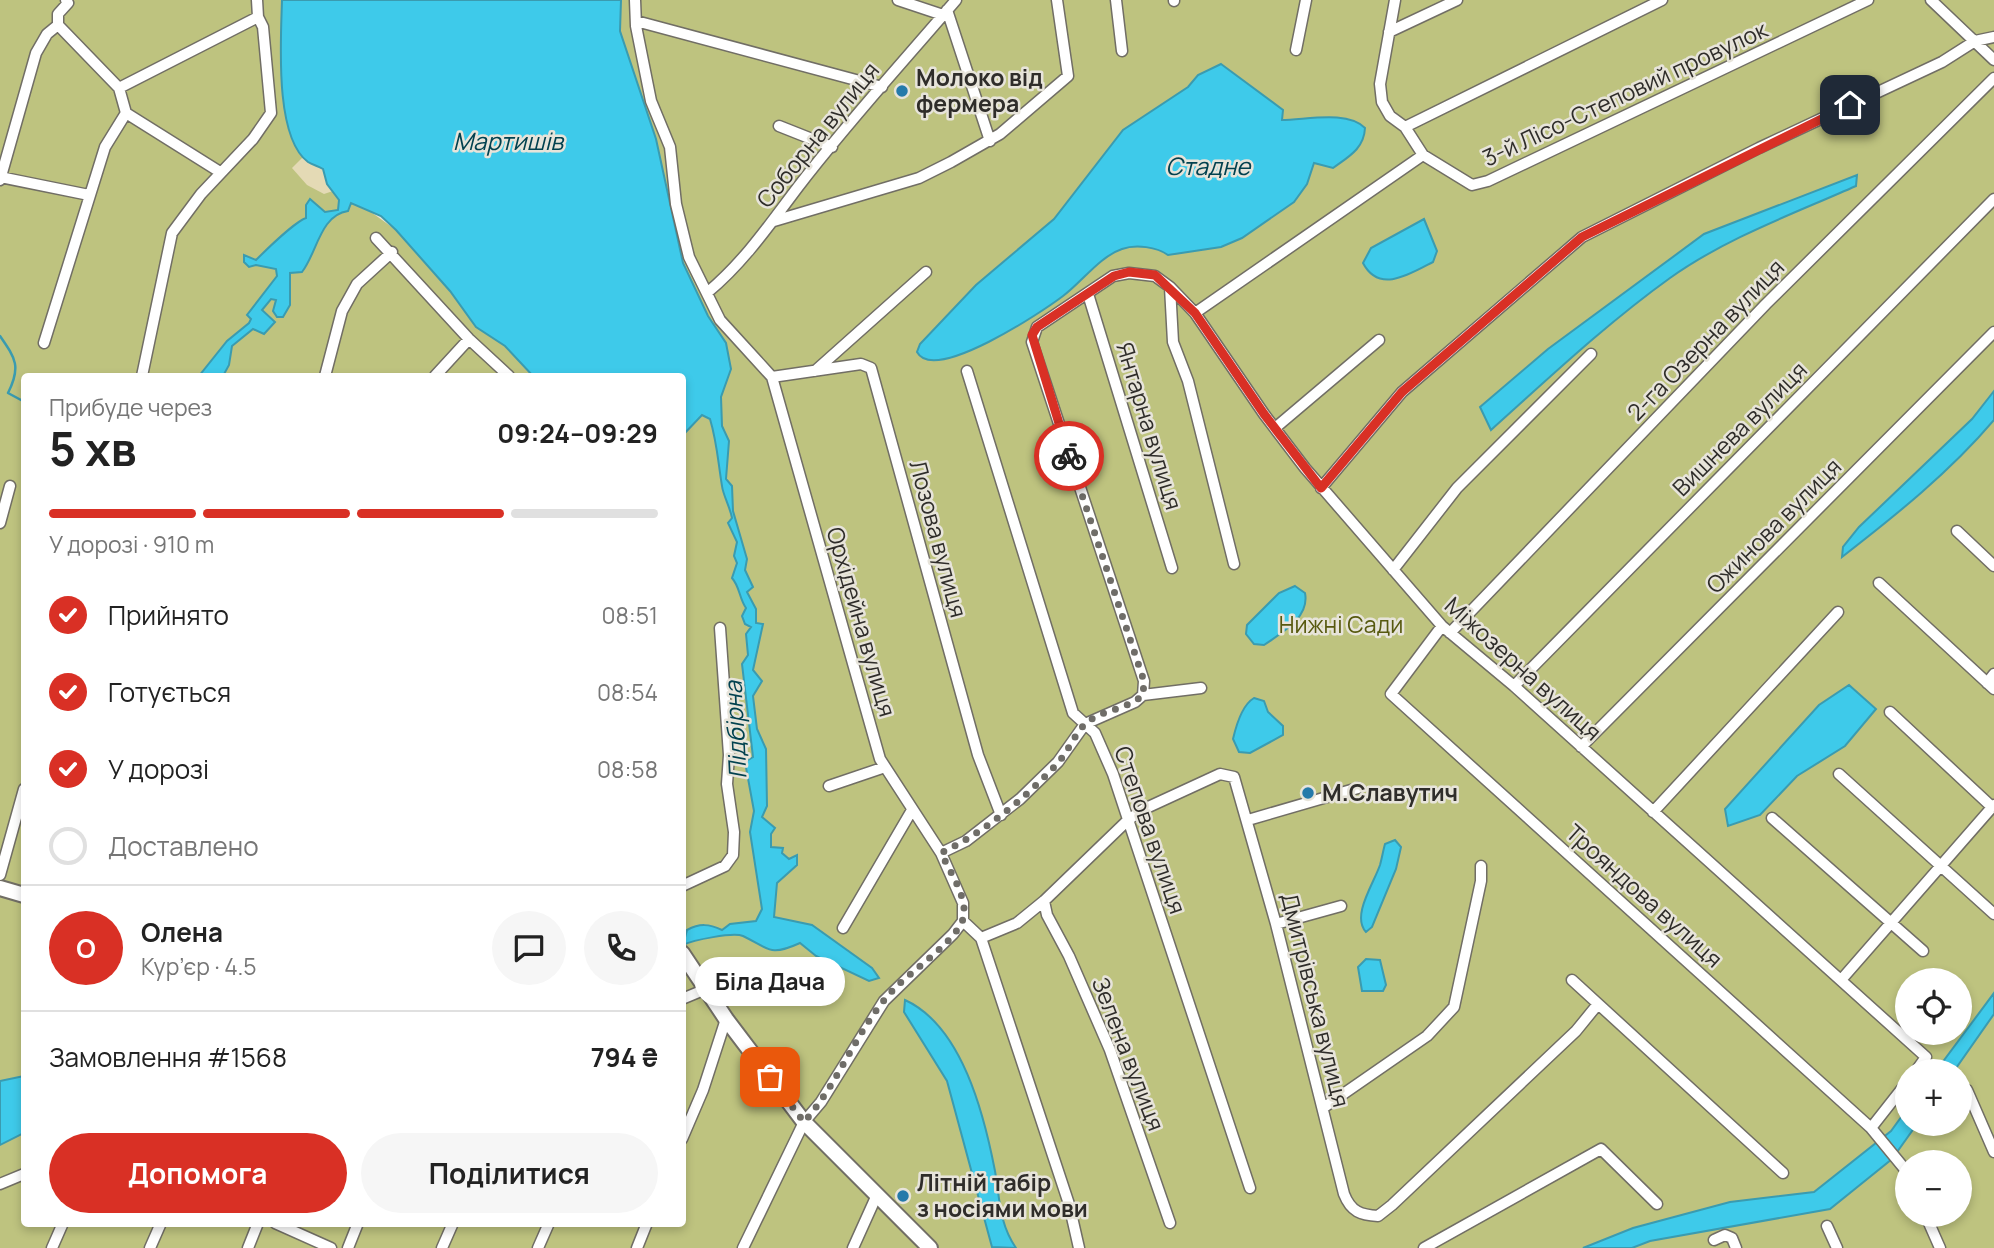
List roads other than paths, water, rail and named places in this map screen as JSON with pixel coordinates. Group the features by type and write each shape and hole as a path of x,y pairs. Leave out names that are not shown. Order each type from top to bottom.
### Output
{"street":[{"path":"143,373 172,233 220,172 253,139 271,113 263,27 258,18 257,0"},
{"name":"Орхідейна вулиця","path":"635,0 636,21 651,101 670,147 677,204 689,257 720,320 772,377 880,759 941,853 963,903 963,920"},
{"path":"898,0 945,12 989,141"},
{"name":"Соборна вулиця","path":"708,292 724,278 774,221 832,147 956,0"},
{"path":"774,221 919,178 989,141 1068,76 1057,0"},
{"path":"1116,0 1122,51"},
{"path":"1296,50 1306,0"},
{"path":"1195,313 1423,155 1405,127 1390,116 1382,102 1380,84 1395,0"},
{"path":"1390,32 1457,0"},
{"path":"1405,127 1662,0"},
{"name":"3-й Лісо-Степовий провулок","path":"1423,155 1472,185 1488,181 1868,0"},
{"path":"1931,0 1994,60"},
{"path":"69,1 58,15 58,25 119,88 127,113 220,172"},
{"path":"119,88 258,18"},
{"path":"636,21 882,87"},
{"path":"58,25 47,34 36,53 0,178 89,195"},
{"path":"1321,488 1402,392 1582,237 1759,148 1942,62 1975,41 1994,37"},
{"name":"2-га Озерна вулиця","path":"1391,694 1446,629 1766,304 1994,78"},
{"path":"44,343 105,147 127,113"},
{"path":"779,126 832,147"},
{"name":"Вишнева вулиця","path":"1514,686 1994,199"},
{"path":"376,238 392,252 469,339 506,373"},
{"path":"326,373 342,311 357,284 392,252"},
{"path":"815,372 926,272"},
{"name":"Міжозерна вулиця","path":"1088,294 1114,276 1138,273 1155,275 1170,287 1195,313 1275,428 1321,488 1446,629 1514,686 1926,1057 1925,1059"},
{"path":"1170,287 1173,342 1188,381 1234,564"},
{"path":"1088,294 1037,327 1032,335 1144,681 1143,695"},
{"name":"Янтарна вулиця","path":"1088,294 1172,569"},
{"name":"Ожинова вулиця","path":"1581,747 1994,332"},
{"path":"438,373 469,339"},
{"path":"1275,428 1379,340"},
{"path":"1393,570 1457,488 1591,354"},
{"name":"Лозова вулиця","path":"772,377 861,364 871,368 975,742 1001,815"},
{"name":"Степова вулиця","path":"967,372 1073,713 1095,733 1114,774 1250,1188"},
{"path":"0,523 10,486"},
{"path":"1957,531 1994,566"},
{"path":"1879,583 1992,682"},
{"path":"1653,813 1838,612"},
{"path":"686,884 725,866 733,855 734,832 727,784 729,755 720,628"},
{"path":"941,853 966,841 1001,815 1058,762 1085,724 1135,702 1143,695 1201,688"},
{"name":"Трояндова вулиця","path":"1391,694 1871,1128 1895,1156"},
{"path":"1841,980 1993,806 1890,712"},
{"path":"829,786 885,767"},
{"name":"Дмитрівська вулиця","path":"981,939 1017,923 1044,901 1128,820 1144,809 1205,780 1228,774 1238,784 1347,1202 1361,1215 1378,1216 1576,1031 1598,1004"},
{"path":"1839,774 1994,914"},
{"path":"1248,820 1358,788"},
{"path":"0,875 21,800"},
{"path":"843,928 912,810"},
{"path":"1772,818 1923,951"},
{"path":"1322,1108 1427,1036 1454,1007 1481,881 1481,866"},
{"path":"0,888 21,894"},
{"name":"Зелена вулиця","path":"1044,901 1047,915 1069,956 1110,1050 1170,1223"},
{"path":"1276,924 1341,906"},
{"path":"743,1248 804,1122 821,1102 884,1001 953,934 963,920 981,939 1069,1204 1079,1248"},
{"path":"686,959 726,1018 804,1122 876,1197 930,1248"},
{"path":"1572,980 1783,1173"},
{"path":"686,997 706,989"},
{"path":"686,1130 703,1090 726,1018"},
{"path":"1871,1128 1895,1098"},
{"path":"1972,1101 1994,1152"},
{"path":"1424,1248 1601,1149 1657,1203"},
{"path":"0,1184 21,1175"},
{"path":"853,1248 876,1197"},
{"path":"1826,1226 1837,1248"},
{"path":"52,1248 60,1227"},
{"path":"150,1248 159,1227"},
{"path":"248,1248 256,1227"},
{"path":"284,1227 331,1248"},
{"path":"348,1248 356,1227"},
{"path":"442,1248 451,1227"},
{"path":"538,1248 547,1227"},
{"path":"637,1248 645,1227"},
{"path":"1931,1227 1940,1248"},
{"path":"1713,1240 1725,1236 1731,1238 1736,1248"}],"water":[{"name":"Мартишів","path":"282,0 621,0 620,31 656,139 683,263 708,316 726,343 731,369 721,397 722,426 729,441 726,479 732,486 733,511 747,559 745,570 753,587 747,592 756,609 756,623 763,624 753,670 762,681 753,696 757,729 766,749 767,806 762,817 775,828 771,834 771,847 783,848 782,853 789,859 797,855 797,865 777,883 774,917 812,925 872,968 879,978 869,981 816,956 800,943 782,950 770,950 743,936 731,935 686,944 687,930 704,925 722,930 730,924 756,921 762,909 750,832 754,811 745,762 753,757 742,664 748,655 746,634 751,627 745,624 742,616 746,608 732,578 737,563 734,556 737,542 728,523 732,518 723,490 710,419 702,415 686,432 686,373 530,373 505,346 476,327 450,291 396,230 381,216 351,203 348,211 339,214 325,227 302,272 290,273 290,305 283,317 277,317 273,311 276,300 271,299 262,310 275,322 264,334 253,329 232,346 229,365 225,373 201,373 227,341 249,323 251,319 247,315 277,276 276,269 256,265 249,267 244,262 244,255 256,260 288,230 306,218 306,205 310,199 325,212 338,210 339,200 327,184 323,169 308,162 297,149 289,132 281,62"},
{"name":"Стадне","path":"1221,64 1283,110 1282,120 1326,117 1348,119 1365,128 1362,142 1354,152 1333,168 1314,163 1307,184 1294,202 1242,238 1221,247 1168,255 1146,247 1122,249 1106,258 1051,304 988,342 944,359 927,359 917,352 920,344 976,285 1054,219 1123,130 1188,87 1198,75"},
{"path":"1857,175 1856,186 1737,239 1670,278 1556,371 1491,430 1480,407 1548,349 1704,234"},
{"path":"1424,219 1437,251 1433,262 1395,279 1377,278 1370,272 1363,263 1371,248"},
{"path":"1994,391 1994,420 1977,439 1922,492 1842,557 1843,547 1859,527 1972,419"},
{"path":"1295,586 1305,593 1303,610 1299,617 1264,645 1254,644 1246,634 1247,625 1279,593"},
{"path":"1849,685 1876,709 1845,746 1797,776 1760,815 1728,826 1725,809 1819,705"},
{"path":"1254,698 1264,701 1268,712 1283,726 1283,735 1250,753 1239,752 1233,739 1234,734 1243,711"},
{"path":"1395,840 1401,847 1396,869 1372,927 1366,932 1361,917 1365,899 1380,865 1385,844"},
{"path":"1366,959 1380,960 1386,985 1383,991 1362,991 1358,967"},
{"path":"1994,993 1994,1014 1962,1059 1945,1059 1955,1045 1972,1045 1972,1023"},
{"path":"905,1000 925,1012 942,1030 967,1074 984,1124 1003,1220 1016,1248 992,1247 947,1081 904,1012"},
{"path":"21,1077 21,1134 0,1145 0,1081"},
{"path":"1895,1126 1895,1136 1908,1136 1898,1150 1895,1150 1892,1159 1830,1209 1650,1241 1632,1248 1583,1248 1633,1228 1730,1202 1814,1192"}],"waterway":[{"path":"0,336 15,363 8,393 21,400"}],"place":[{"name":"Молоко від фермера","path":"902,91"},
{"name":"М.Славутич","path":"1308,793"},
{"name":"Біла Дача","path":"770,1077"},
{"name":"Літній табір з носіями мови","path":"903,1196"}],"park label":[{"name":"Нижні Сади","path":"1341,625"}],"water label":[{"name":"Підбірна","path":"736,730"}]}
